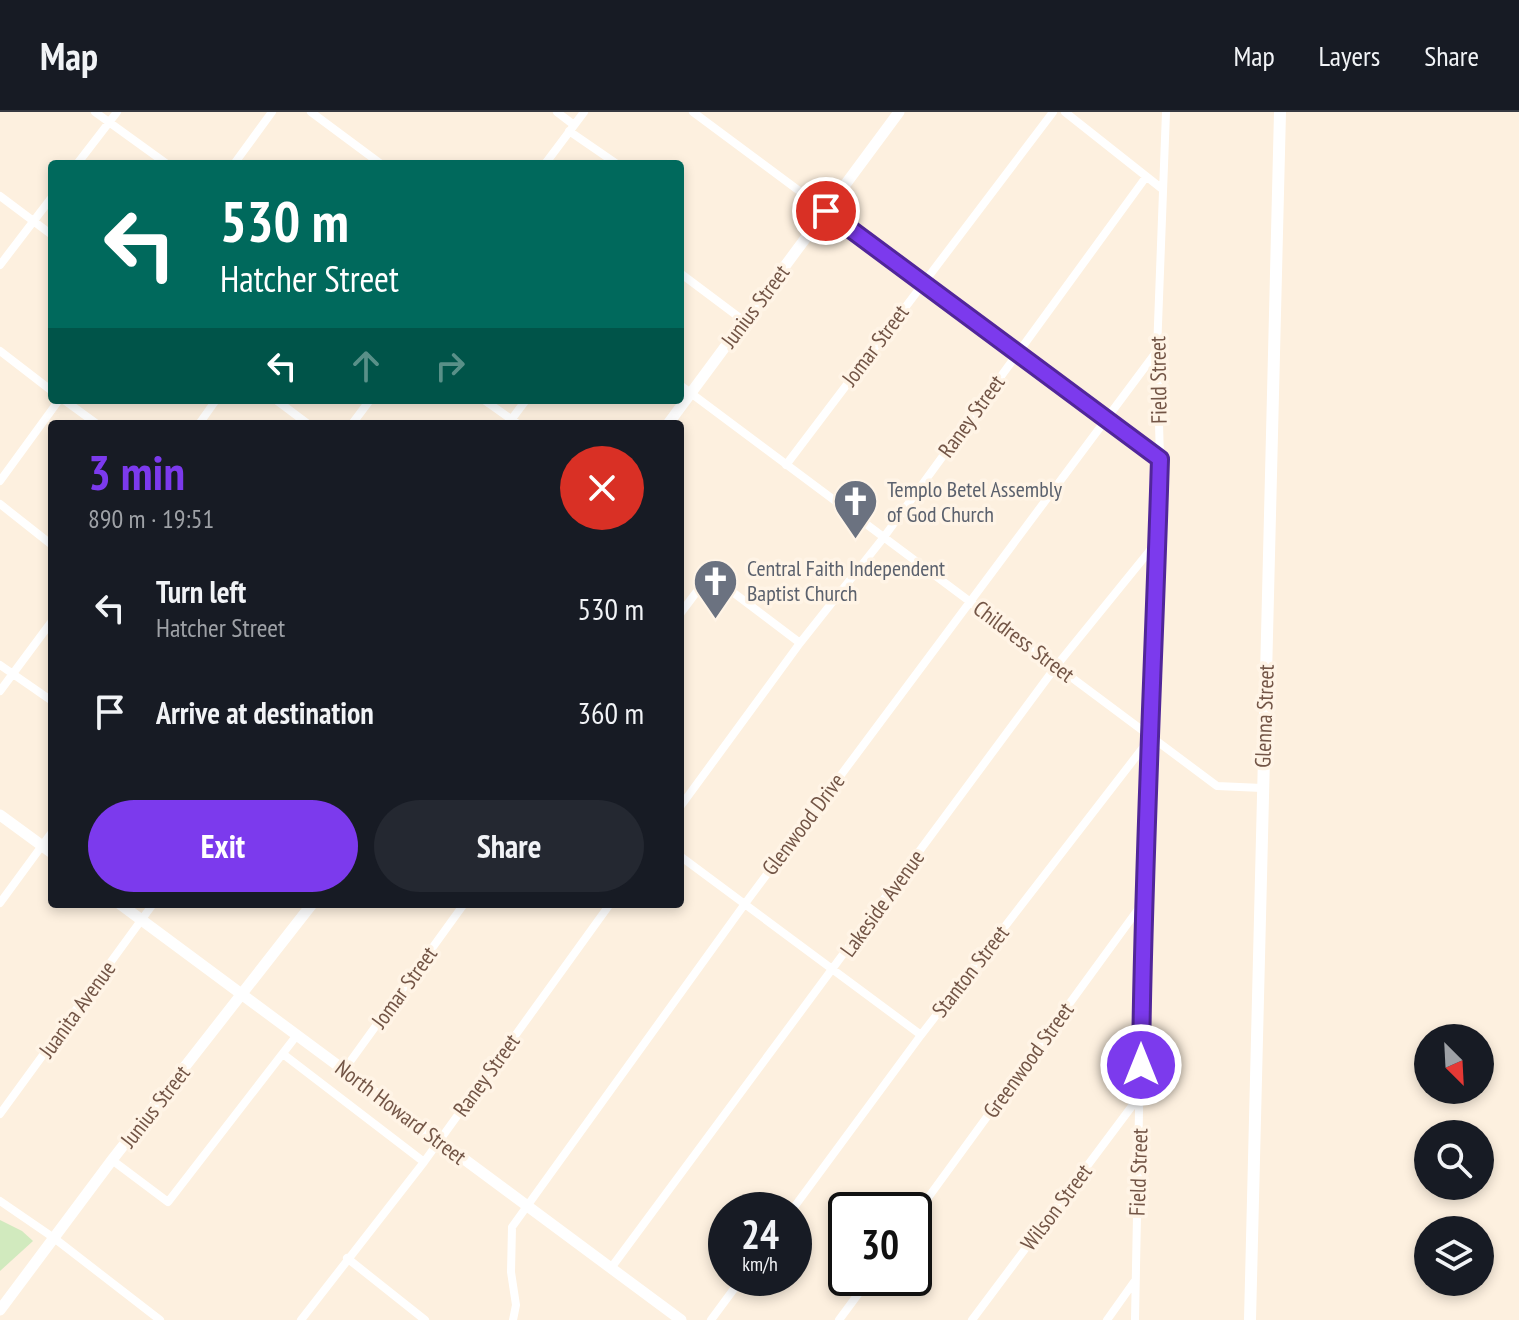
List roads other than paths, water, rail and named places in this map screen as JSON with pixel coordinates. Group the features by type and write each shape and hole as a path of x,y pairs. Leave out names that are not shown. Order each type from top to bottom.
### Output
{"main road":[{"name":"Glenna Street","path":"1250,1320 1280,112"}],"street":[{"path":"95,112 161,160"},
{"path":"80,160 117,112"},
{"path":"237,160 272,112"},
{"path":"311,112 376,160"},
{"path":"557,112 612,160"},
{"path":"548,160 584,112"},
{"path":"693,112 1160,459"},
{"name":"Junius Street","path":"684,402 899,112"},
{"name":"Jomar Street","path":"786,465 1053,112"},
{"path":"1065,112 1161,188"},
{"name":"Field Street","path":"1135,1320 1143,903 1152,736 1160,459 1157,351 1161,188 1166,112"},
{"name":"Raney Street","path":"684,802 800,643 884,537 1146,177"},
{"path":"0,196 48,232"},
{"path":"0,265 48,202"},
{"path":"684,276 744,321"},
{"path":"0,351 48,388"},
{"name":"Glenwood Drive","path":"513,1320 516,1305 511,1272 512,1227 744,905 1157,351"},
{"name":"Childress Street","path":"684,388 1217,786 1262,788"},
{"path":"0,481 58,404"},
{"path":"67,404 91,420"},
{"path":"281,404 303,420"},
{"path":"489,404 510,420"},
{"path":"0,504 48,542"},
{"name":"Lakeside Avenue","path":"611,1268 1057,665 1157,541"},
{"path":"684,609 707,578 718,581 800,643"},
{"path":"0,691 48,626"},
{"path":"0,665 48,698"},
{"name":"Stanton Street","path":"805,1192 921,1035 1152,736"},
{"path":"0,815 47,849 0,903"},
{"path":"684,859 921,1035"},
{"name":"Greenwood Street","path":"932,1192 1143,903"},
{"name":"North Howard Street","path":"126,908 681,1320"},
{"name":"Juanita Avenue","path":"0,1114 150,908"},
{"name":"Junius Street","path":"0,1310 112,1160 309,908"},
{"name":"Jomar Street","path":"344,1070 461,908"},
{"name":"Raney Street","path":"301,1320 424,1162 607,908"},
{"path":"112,1160 168,1202 297,1035"},
{"path":"283,1054 424,1162"},
{"name":"Wilson Street","path":"972,1320 1141,1094"},
{"path":"0,1201 54,1238 160,1320"},
{"path":"347,1258 425,1320"},
{"path":"1107,1320 1134,1282"},
{"path":"711,1320 729,1296"},
{"path":"839,1320 857,1296"}],"place":[{"name":"Templo Betel Assembly of God Church","path":"856,541"},
{"name":"Central Faith Independent Baptist Church","path":"716,620"}]}
